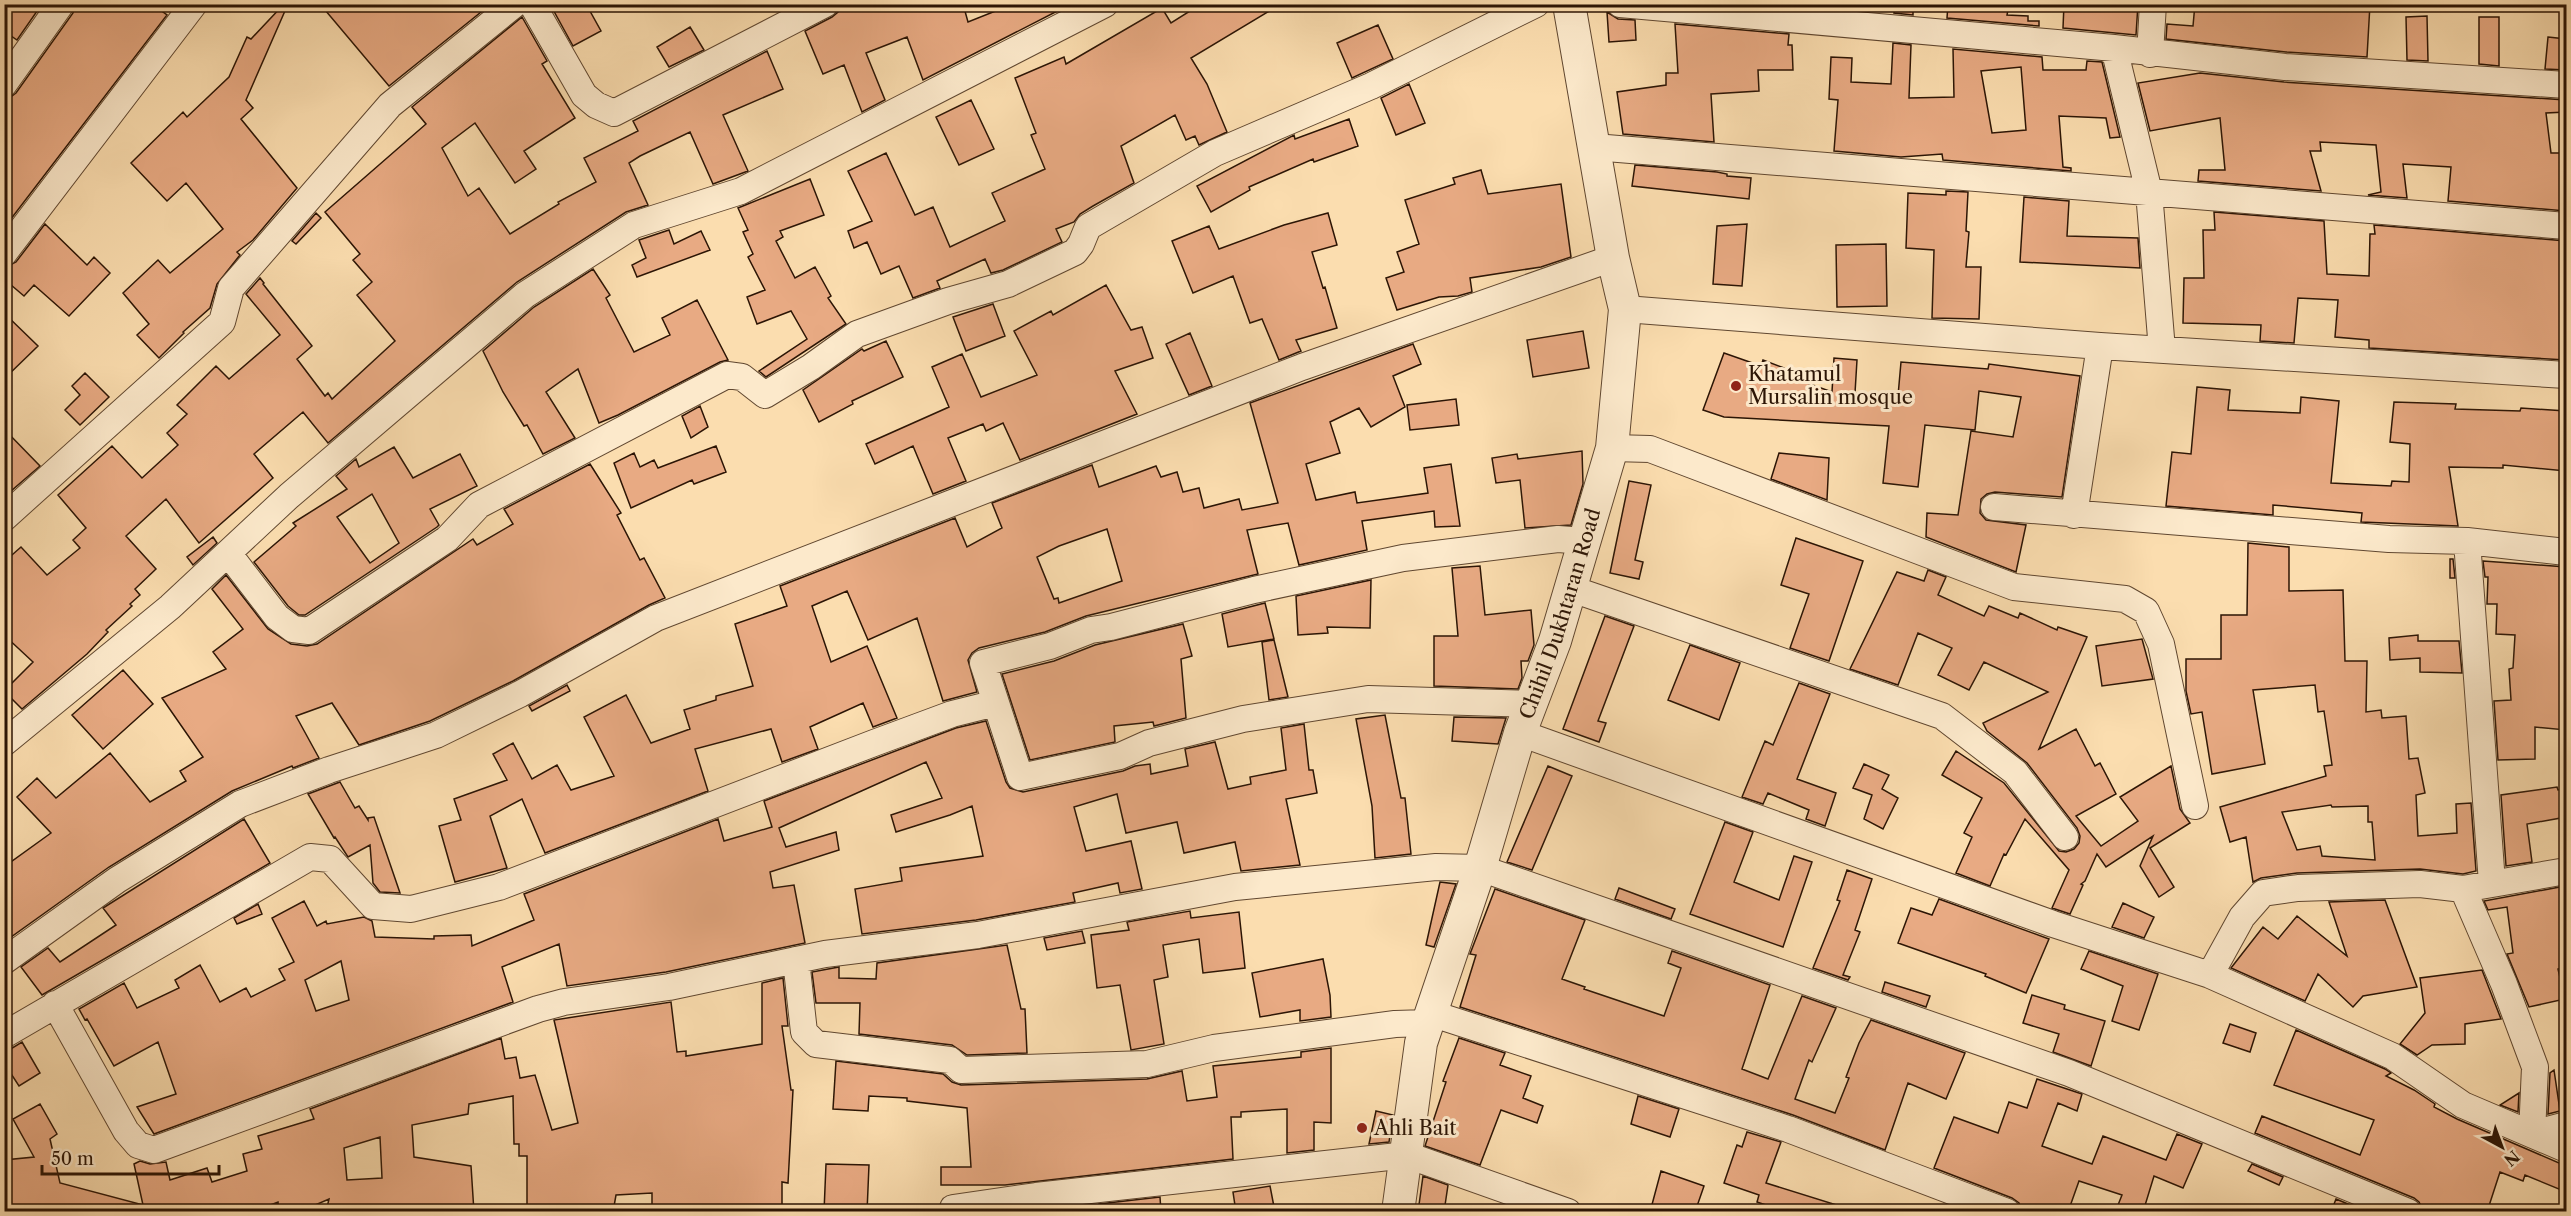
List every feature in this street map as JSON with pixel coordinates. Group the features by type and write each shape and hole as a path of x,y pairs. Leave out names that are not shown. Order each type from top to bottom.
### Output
{"street":[{"path":"4,84 61,4"},
{"path":"4,253 194,4"},
{"path":"4,518 222,322 231,288 390,105 514,4"},
{"path":"532,4 584,94 596,105 614,113 825,4"},
{"path":"4,742 170,607 289,496 525,295 634,225 741,191 1106,4"},
{"path":"228,553 277,617 293,630 309,631 447,539 479,505 727,375 742,377 765,395 811,367 857,334 948,301 1008,284 1075,252 1088,227 1215,153 1371,86 1536,4"},
{"name":"Chihil Dukhtaran Road","path":"1398,1212 1421,1044 1480,868 1520,733 1555,641 1612,448 1625,309 1613,258 1569,4"},
{"path":"1620,4 2114,48 2150,54 2296,68 2566,85"},
{"path":"2150,54 2153,4"},
{"path":"2114,48 2148,192 2162,350"},
{"path":"1594,147 2566,226"},
{"path":"4,962 117,880 240,804 329,770 436,735 520,694 656,618 1302,367 1613,258"},
{"path":"1625,309 2100,346 2566,375"},
{"path":"2074,514 2100,346"},
{"path":"1612,448 1650,449 2014,587 2124,599 2146,611 2161,644 2195,806"},
{"path":"1994,507 2389,539 2467,542 2566,552"},
{"path":"1531,704 1368,699 1243,719 1149,743 1120,756 1020,777 983,663 1050,646 1091,630 1111,627 1254,590 1403,558 1558,539 1584,541"},
{"path":"2467,542 2492,884"},
{"path":"1569,588 1942,716 2015,772 2065,837"},
{"path":"4,1035 310,856 330,859 373,906 411,909 499,887 874,742 952,714 983,705 996,704"},
{"path":"1520,733 2054,924 2210,975 2392,1056 2463,1105 2566,1149"},
{"path":"55,1004 126,1131 138,1145 154,1150 538,1009 564,1002 669,987 796,960 978,935 1235,886 1436,867 1480,868 2069,1073 2408,1212"},
{"path":"2210,975 2242,917 2263,893 2298,888 2420,884 2463,889 2566,872"},
{"path":"2463,889 2504,984 2535,1067 2532,1134"},
{"path":"796,960 804,1032 816,1044 950,1060 961,1070 1146,1064 1225,1046 1429,1018 1788,1129 2007,1212"},
{"path":"2532,1134 2566,1125"},
{"path":"952,1212 953,1208 1036,1196 1407,1155 1568,1212"}],"building":[{"path":"4,4 42,4 17,40 4,31"},
{"path":"76,4 152,4 167,15 4,228 4,102 16,93 73,13"},
{"path":"284,4 288,4 246,100 253,108 241,119 297,188 253,240 237,252 240,255 217,284 210,308 159,358 137,335 149,324 123,293 158,260 170,273 223,229 186,183 167,201 131,163 183,112 187,117 229,77 247,37 251,39"},
{"path":"320,4 491,4 389,86"},
{"path":"550,4 586,4 601,31 573,46"},
{"path":"840,4 963,4 968,22 1013,4 1071,4 923,80 907,37 866,53 885,100 862,112 844,65 823,74 805,31 832,17 838,12"},
{"path":"1201,4 1281,4 1191,58 1207,84 1227,132 1199,145 1195,136 1186,140 1175,115 1121,146 1134,183 1080,214 1074,222 1056,229 1062,242 1003,270 991,273 985,259 937,281 940,288 913,298 899,266 881,274 867,242 854,248 848,231 872,221 848,171 886,153 915,215 933,207 950,247 1005,221 992,193 1045,169 1031,135 1036,133 1015,78 1064,57 1066,64 1162,8 1171,23"},
{"path":"1948,4 2008,10 2007,15 2028,16 2028,21 2039,21 2039,26 1947,18"},
{"path":"2064,4 2138,4 2136,35 2063,28"},
{"path":"2195,4 2370,4 2367,57 2286,52 2166,39 2167,24 2193,26"},
{"path":"1895,6 1913,7 1913,15 1894,13"},
{"path":"1607,12 1618,19 1635,20 1636,40 1609,42"},
{"path":"2427,16 2428,61 2407,60 2406,17"},
{"path":"522,17 547,61 542,64 575,118 524,151 536,169 515,183 475,123 442,148 468,196 479,188 510,234 559,204 558,202 596,182 584,158 638,131 633,121 767,51 783,89 723,115 748,171 713,184 690,132 640,156 629,163 648,205 626,212 517,282 328,443 303,412 254,454 273,478 199,543 166,499 126,536 156,569 135,589 140,595 130,604 132,606 106,630 108,632 87,654 22,709 4,691 33,662 4,635 4,562 21,547 47,575 80,548 73,540 86,528 58,495 112,446 142,478 178,445 167,433 187,414 177,405 216,366 229,379 280,335 246,294 260,278 312,346 297,359 325,396 328,393 332,399 395,341 357,295 372,282 353,260 360,254 325,212 426,124 412,107"},
{"path":"2479,17 2499,17 2499,66 2479,64"},
{"path":"1675,24 1789,34 1788,45 1792,45 1793,70 1758,70 1759,91 1711,94 1714,142 1623,134 1617,92 1666,85 1666,73 1678,73"},
{"path":"1378,25 1393,59 1352,78 1337,43"},
{"path":"690,27 704,50 669,67 657,47"},
{"path":"2548,37 2566,39 2566,70 2545,69"},
{"path":"1893,43 1911,45 1909,98 1954,97 1953,49 2042,57 2043,70 2086,70 2087,61 2102,62 2120,137 2110,138 2106,118 2059,116 2063,167 2071,168 2071,171 1943,160 1942,154 1901,157 1834,151 1838,100 1829,99 1831,57 1852,58 1851,82 1891,84","holes":["2021,67 2026,130 1992,133 1981,71"]},
{"path":"2200,73 2284,82 2566,100 2566,112 2546,113 2551,153 2566,153 2566,211 2448,201 2451,167 2403,164 2407,198 2368,195 2381,192 2376,145 2320,142 2321,151 2310,151 2321,191 2198,181 2199,170 2225,170 2220,118 2150,131 2138,83"},
{"path":"1409,84 1425,123 1396,135 1381,98"},
{"path":"971,100 994,149 959,165 936,117"},
{"path":"1349,119 1358,146 1314,162 1313,159 1249,187 1250,190 1211,212 1197,186 1294,135 1295,139"},
{"path":"1635,165 1717,172 1727,174 1727,176 1751,178 1749,199 1632,186"},
{"path":"1481,170 1488,194 1561,184 1571,257 1541,267 1470,278 1472,292 1458,296 1439,297 1397,310 1386,278 1404,272 1397,252 1419,244 1405,200 1455,184 1453,178"},
{"path":"810,179 824,215 780,231 783,237 776,241 795,278 815,267 831,296 828,298 846,324 766,377 759,371 807,339 791,311 757,324 747,297 765,290 748,257 753,254 743,232 748,230 738,208"},
{"path":"1946,191 1968,192 1966,231 1969,232 1966,267 1981,267 1979,319 1932,318 1934,250 1906,248 1908,193 1946,195"},
{"path":"2024,197 2069,201 2067,236 2138,238 2140,268 2020,262"},
{"path":"2214,212 2324,221 2327,274 2369,276 2370,234 2375,234 2374,225 2566,241 2566,360 2369,348 2369,340 2335,337 2338,300 2298,298 2294,343 2260,341 2261,325 2183,323 2184,278 2204,278 2203,230 2215,230"},
{"path":"316,213 321,218 296,244 292,241"},
{"path":"1328,213 1337,245 1312,252 1337,328 1296,340 1301,351 1279,360 1262,319 1250,323 1233,276 1193,293 1172,241 1209,226 1219,249 1284,225"},
{"path":"45,224 87,265 94,257 110,273 69,316 34,285 24,296 4,279 4,268 16,262"},
{"path":"1747,224 1742,286 1713,284 1717,226"},
{"path":"669,230 674,244 701,231 710,250 637,277 632,265 646,258 639,240"},
{"path":"1886,244 1887,306 1837,307 1836,245"},
{"path":"593,269 610,295 606,298 634,352 670,335 662,318 697,300 728,360 599,423 578,369 546,392 575,438 543,454 527,425 524,426 503,392 483,351 534,307"},
{"path":"1106,285 1131,330 1142,327 1153,358 1115,371 1137,414 1020,460 1003,423 986,431 983,424 948,438 966,481 933,494 913,446 875,464 866,444 949,407 932,367 962,354 981,397 1037,375 1014,331 1051,311 1053,315"},
{"path":"993,304 1005,336 966,351 953,317"},
{"path":"4,313 38,346 4,379"},
{"path":"1583,331 1589,368 1533,377 1527,340"},
{"path":"1190,333 1212,386 1189,395 1166,344"},
{"path":"886,341 903,377 852,401 853,404 819,422 803,390 862,349 864,351"},
{"path":"1413,344 1421,364 1393,376 1405,407 1371,427 1359,408 1330,422 1340,453 1306,464 1316,500 1355,492 1357,503 1428,493 1424,468 1451,464 1460,526 1435,527 1434,511 1362,521 1367,550 1299,565 1288,523 1247,530 1258,574 1086,616 1045,632 979,648 968,660 977,692 943,701 917,618 868,640 847,591 812,606 831,662 867,646 897,718 873,727 863,703 810,727 818,749 782,762 771,729 695,749 708,791 545,853 522,799 490,816 507,868 455,882 439,826 461,820 454,799 507,780 493,754 513,743 532,779 557,765 571,790 614,776 584,717 626,695 651,743 690,729 684,710 716,700 716,696 753,686 735,624 787,606 780,586 955,518 967,547 1002,528 992,503 1092,465 1099,487 1156,466 1161,477 1177,472 1183,492 1199,488 1204,508 1239,499 1242,510 1278,503 1250,403","holes":["1107,529 1122,581 1059,603 1058,598 1054,599 1037,557 1059,546"]},
{"path":"1724,353 1761,366 1763,360 1784,368 1782,374 1832,392 1834,358 1857,360 1855,393 1898,396 1901,362 1988,369 1989,364 2080,376 2062,497 1995,492 1981,499 1980,513 1986,520 2026,525 2016,572 1926,537 1927,513 1958,515 1971,431 2013,437 2021,397 1979,391 1975,430 1925,425 1918,487 1883,483 1889,426 1724,417 1703,410"},
{"path":"85,373 109,397 80,425 65,410 80,395 72,386"},
{"path":"2197,387 2230,390 2228,410 2300,413 2301,397 2339,401 2331,483 2391,486 2392,481 2409,482 2410,444 2390,442 2394,402 2456,404 2455,409 2520,411 2521,408 2566,411 2566,471 2503,465 2503,468 2449,467 2458,526 2361,522 2362,513 2273,505 2273,515 2166,506 2172,452 2191,454"},
{"path":"1456,399 1459,425 1410,430 1407,405"},
{"path":"700,406 708,427 691,438 682,416"},
{"path":"4,429 40,466 4,497"},
{"path":"716,446 726,472 694,484 692,480 631,508 614,463 634,453 640,467 654,460 658,468"},
{"path":"394,447 413,478 460,454 477,486 430,509 439,525 437,527 305,615 299,615 288,606 254,562 296,526 293,523 347,489 336,476 356,459 359,467","holes":["372,494 399,543 370,563 337,517"]},
{"path":"1582,451 1583,484 1571,525 1525,528 1520,480 1496,483 1492,458 1517,454 1518,459"},
{"path":"1779,453 1829,458 1827,500 1771,479"},
{"path":"590,464 621,513 617,515 640,560 644,558 665,598 513,681 430,721 359,745 332,703 296,716 319,758 293,768 292,766 232,791 109,867 4,942 4,867 51,833 17,797 37,778 56,798 110,753 150,802 186,781 180,771 203,757 162,698 226,669 213,652 243,629 212,589 226,575 268,629 291,644 307,646 317,644 473,539 477,545 513,524 504,509"},
{"path":"1629,481 1651,485 1635,560 1643,562 1639,579 1610,573"},
{"path":"213,537 217,543 193,565 187,557"},
{"path":"1796,538 1863,561 1829,661 1790,648 1809,594 1781,585"},
{"path":"2248,543 2289,547 2289,591 2343,590 2345,661 2367,661 2366,712 2381,710 2382,718 2406,716 2409,759 2418,758 2425,793 2416,795 2418,836 2457,833 2456,804 2471,803 2476,871 2463,874 2420,869 2297,873 2261,878 2253,882 2246,837 2230,842 2220,807 2326,776 2324,766 2332,765 2324,711 2318,712 2315,685 2253,690 2265,764 2212,774 2202,712 2191,714 2186,691 2186,659 2221,659 2221,615 2247,615","holes":["2331,805 2332,807 2368,806 2368,822 2372,822 2375,860 2322,856 2320,846 2297,850 2282,812"]},
{"path":"2450,559 2453,559 2455,578 2450,578"},
{"path":"2483,561 2566,567 2566,730 2535,727 2535,759 2498,760 2494,701 2511,700 2509,669 2513,668 2515,635 2496,634 2497,604 2487,604 2488,577 2485,577"},
{"path":"1480,566 1485,615 1531,610 1534,645 1528,661 1521,661 1522,678 1518,689 1434,686 1434,636 1458,636 1452,568"},
{"path":"1928,570 1946,577 1938,595 1984,616 1989,606 2018,618 2020,613 2057,630 2058,627 2087,637 2039,749 2076,729 2095,766 2100,763 2116,794 2076,816 2101,846 2138,821 2120,797 2171,766 2180,809 2190,823 2150,848 2174,887 2159,897 2140,866 2153,836 2106,867 2097,854 2085,881 2081,884 2083,885 2070,914 2052,908 2069,870 2025,819 2006,855 2004,854 1990,886 1956,873 1972,837 1964,833 1982,798 1942,775 1956,751 2004,783 2059,851 2066,852 2074,849 2079,843 2080,836 2077,828 2027,763 1987,731 1983,723 2048,692 1984,662 1969,690 1938,675 1952,648 1918,633 1898,685 1850,669 1897,572 1924,581"},
{"path":"1371,580 1370,628 1327,627 1328,633 1298,635 1296,596"},
{"path":"1265,603 1274,639 1228,647 1222,614"},
{"path":"1605,616 1634,626 1598,721 1606,723 1599,742 1563,729"},
{"path":"1183,624 1192,656 1181,659 1186,718 1154,726 1153,722 1114,726 1115,742 1030,760 1002,674 1054,661 1095,645"},
{"path":"2418,635 2418,641 2459,641 2462,673 2420,672 2420,658 2390,660 2389,638"},
{"path":"2142,639 2153,679 2102,686 2096,646"},
{"path":"1274,640 1288,697 1269,700 1262,642"},
{"path":"1690,645 1740,663 1719,720 1668,700"},
{"path":"123,670 153,704 103,749 72,715"},
{"path":"1799,683 1830,694 1797,779 1836,793 1825,826 1806,819 1809,810 1768,793 1763,804 1742,797 1765,741 1773,745"},
{"path":"567,685 570,691 532,711 529,706"},
{"path":"1385,715 1401,798 1405,798 1411,854 1375,858 1372,806 1356,719"},
{"path":"1454,717 1506,718 1498,744 1452,741"},
{"path":"986,721 1006,782 1010,788 1023,792 1123,771 1135,766 1150,764 1151,774 1188,766 1185,749 1215,742 1228,789 1251,784 1250,777 1286,770 1281,728 1304,724 1309,770 1313,770 1317,793 1286,799 1300,865 1241,871 1235,842 1184,853 1177,822 1126,833 1117,794 1074,807 1086,851 1131,841 1142,889 1120,893 1118,883 1073,893 1075,902 976,920 862,934 855,889 902,881 900,868 983,856 972,806 896,832 891,815 942,798 926,762 779,828 786,847 836,832 839,850 770,872 773,888 794,885 805,943 666,972 567,986 559,944 502,967 513,1002 154,1134 137,1107 176,1094 158,1042 114,1066 79,1009 124,983 137,1008 179,988 175,980 200,965 220,1002 246,988 251,997 285,980 279,969 294,962 272,918 304,901 317,926 326,921 327,924 364,917 372,921 375,937 434,939 434,936 471,935 472,946 534,920 524,894 718,819 724,841 772,827 764,801 956,728","holes":["341,961 349,1000 316,1011 305,980"]},
{"path":"1864,764 1889,775 1882,789 1898,798 1883,829 1864,819 1872,795 1853,788"},
{"path":"1548,766 1572,776 1532,870 1507,862"},
{"path":"340,782 355,808 359,806 368,820 374,817 400,893 380,892 373,883 370,845 348,857 308,794"},
{"path":"2557,787 2558,790 2566,789 2566,817 2527,824 2532,862 2506,866 2501,795"},
{"path":"244,819 270,863 42,995 21,967 48,948 60,962 116,925 103,908"},
{"path":"1725,822 1753,832 1734,882 1779,900 1794,856 1812,862 1783,947 1690,914"},
{"path":"1847,870 1872,879 1855,930 1860,932 1843,975 1850,977 1848,980 1813,968 1840,901 1837,900"},
{"path":"1440,882 1456,884 1434,947 1426,945"},
{"path":"2560,887 2566,936 2566,967 2558,969 2565,999 2529,1007 2507,954 2513,953 2507,907 2488,910 2484,901"},
{"path":"1619,888 1675,909 1671,919 1615,899"},
{"path":"1495,889 1585,920 1562,979 1585,987 1584,989 1664,1016 1681,968 1668,963 1672,951 1770,985 1742,1069 1768,1079 1802,996 1836,1008 1812,1062 1809,1060 1795,1099 1835,1113 1849,1078 1846,1077 1859,1043 1871,1020 1965,1053 1946,1099 1908,1083 1885,1150 1793,1115 1460,1007 1476,955 1470,954"},
{"path":"1939,899 2049,939 2026,993 1985,976 1986,974 1898,943 1911,908 1932,915"},
{"path":"2385,900 2417,987 2363,996 2353,1007 2318,974 2305,1001 2231,968 2263,927 2278,939 2297,916 2347,956 2329,902"},
{"path":"2123,903 2154,917 2144,938 2112,927"},
{"path":"258,904 262,914 237,924 234,918"},
{"path":"1190,911 1191,918 1239,912 1245,968 1203,973 1199,939 1163,945 1168,977 1154,980 1164,1044 1131,1050 1120,985 1097,988 1091,935 1129,930 1127,922"},
{"path":"1082,931 1085,943 1047,950 1044,938"},
{"path":"1007,945 1021,1009 1025,1009 1027,1053 967,1055 952,1045 859,1034 860,1003 816,1003 812,972 839,967 839,978 876,979 877,963"},
{"path":"2089,951 2158,974 2139,1030 2112,1021 2123,986 2081,969"},
{"path":"1323,959 1330,995 1331,1017 1300,1021 1300,1010 1260,1017 1252,973"},
{"path":"2482,970 2501,1019 2465,1024 2465,1044 2432,1045 2417,1055 2400,1044 2425,1013 2420,978"},
{"path":"783,978 788,1026 782,1026 791,1090 793,1090 788,1183 782,1182 782,1212 652,1211 652,1193 616,1195 613,1212 527,1212 527,1156 519,1156 519,1144 514,1144 513,1096 469,1104 468,1114 412,1125 414,1157 471,1166 474,1212 326,1212 329,1199 299,1212 279,1212 278,1202 252,1212 4,1212 4,1160 34,1157 13,1119 40,1104 57,1134 50,1139 60,1183 143,1205 134,1164 140,1161 150,1164 166,1162 170,1180 207,1168 212,1182 247,1171 243,1154 262,1149 258,1136 314,1119 310,1109 501,1038 505,1059 516,1057 520,1078 535,1075 552,1130 578,1123 554,1020 671,1002 677,1052 686,1051 686,1056 762,1044 762,983","holes":["380,1137 382,1178 347,1180 344,1148"]},
{"path":"1885,982 1930,996 1926,1007 1882,992"},
{"path":"2032,995 2065,1005 2064,1009 2105,1021 2091,1066 2053,1052 2059,1034 2023,1023"},
{"path":"2230,1024 2256,1033 2250,1052 2223,1043"},
{"path":"2296,1030 2385,1069 2391,1073 2386,1076 2414,1090 2435,1104 2434,1107 2457,1119 2566,1166 2566,1192 2525,1175 2523,1181 2500,1172 2487,1212 2429,1212 2423,1210 2414,1198 2255,1133 2262,1116 2360,1155 2374,1120 2274,1085"},
{"path":"1459,1038 1505,1053 1500,1065 1531,1076 1523,1098 1543,1106 1537,1123 1501,1110 1480,1165 1425,1146 1446,1082 1443,1081"},
{"path":"22,1042 40,1073 19,1086 4,1063 4,1053"},
{"path":"1331,1048 1331,1123 1314,1122 1314,1150 1287,1153 1287,1109 1241,1112 1241,1117 1231,1117 1233,1159 1005,1185 941,1185 941,1167 971,1167 967,1108 907,1101 907,1098 869,1096 868,1111 833,1109 836,1061 943,1074 952,1082 961,1085 1147,1079 1182,1071 1187,1101 1217,1097 1213,1066 1301,1057 1301,1052"},
{"path":"2554,1070 2560,1111 2548,1114 2550,1073"},
{"path":"2037,1079 2082,1094 2077,1111 2058,1103 2042,1146 2092,1164 2103,1136 2166,1160 2177,1134 2202,1144 2183,1188 2154,1176 2143,1212 2138,1212 2118,1205 2122,1195 2079,1181 2068,1212 2022,1212 2019,1203 2012,1198 1934,1168 1954,1117 1998,1133 2009,1102 2027,1108"},
{"path":"2519,1093 2518,1112 2500,1105"},
{"path":"1638,1096 1679,1109 1670,1137 1631,1124"},
{"path":"1376,1111 1393,1115 1389,1142 1369,1144"},
{"path":"1747,1132 1781,1142 1766,1183 1843,1207 1842,1212 1787,1212 1757,1202 1759,1195 1724,1183 1737,1145 1742,1147"},
{"path":"826,1164 869,1165 867,1212 824,1212"},
{"path":"2252,1164 2283,1177 2279,1185 2248,1171"},
{"path":"1661,1171 1704,1186 1695,1212 1650,1212"},
{"path":"1423,1176 1448,1185 1444,1212 1418,1212"},
{"path":"1270,1186 1275,1212 1236,1212 1233,1192"},
{"path":"1160,1197 1161,1212 1099,1212 1099,1204"},
{"path":"2336,1199 2367,1212 2331,1212"}],"place":[{"name":"Khatamul Mursalin mosque","path":"1736,386"},
{"name":"Ahli Bait","path":"1362,1128"}]}
